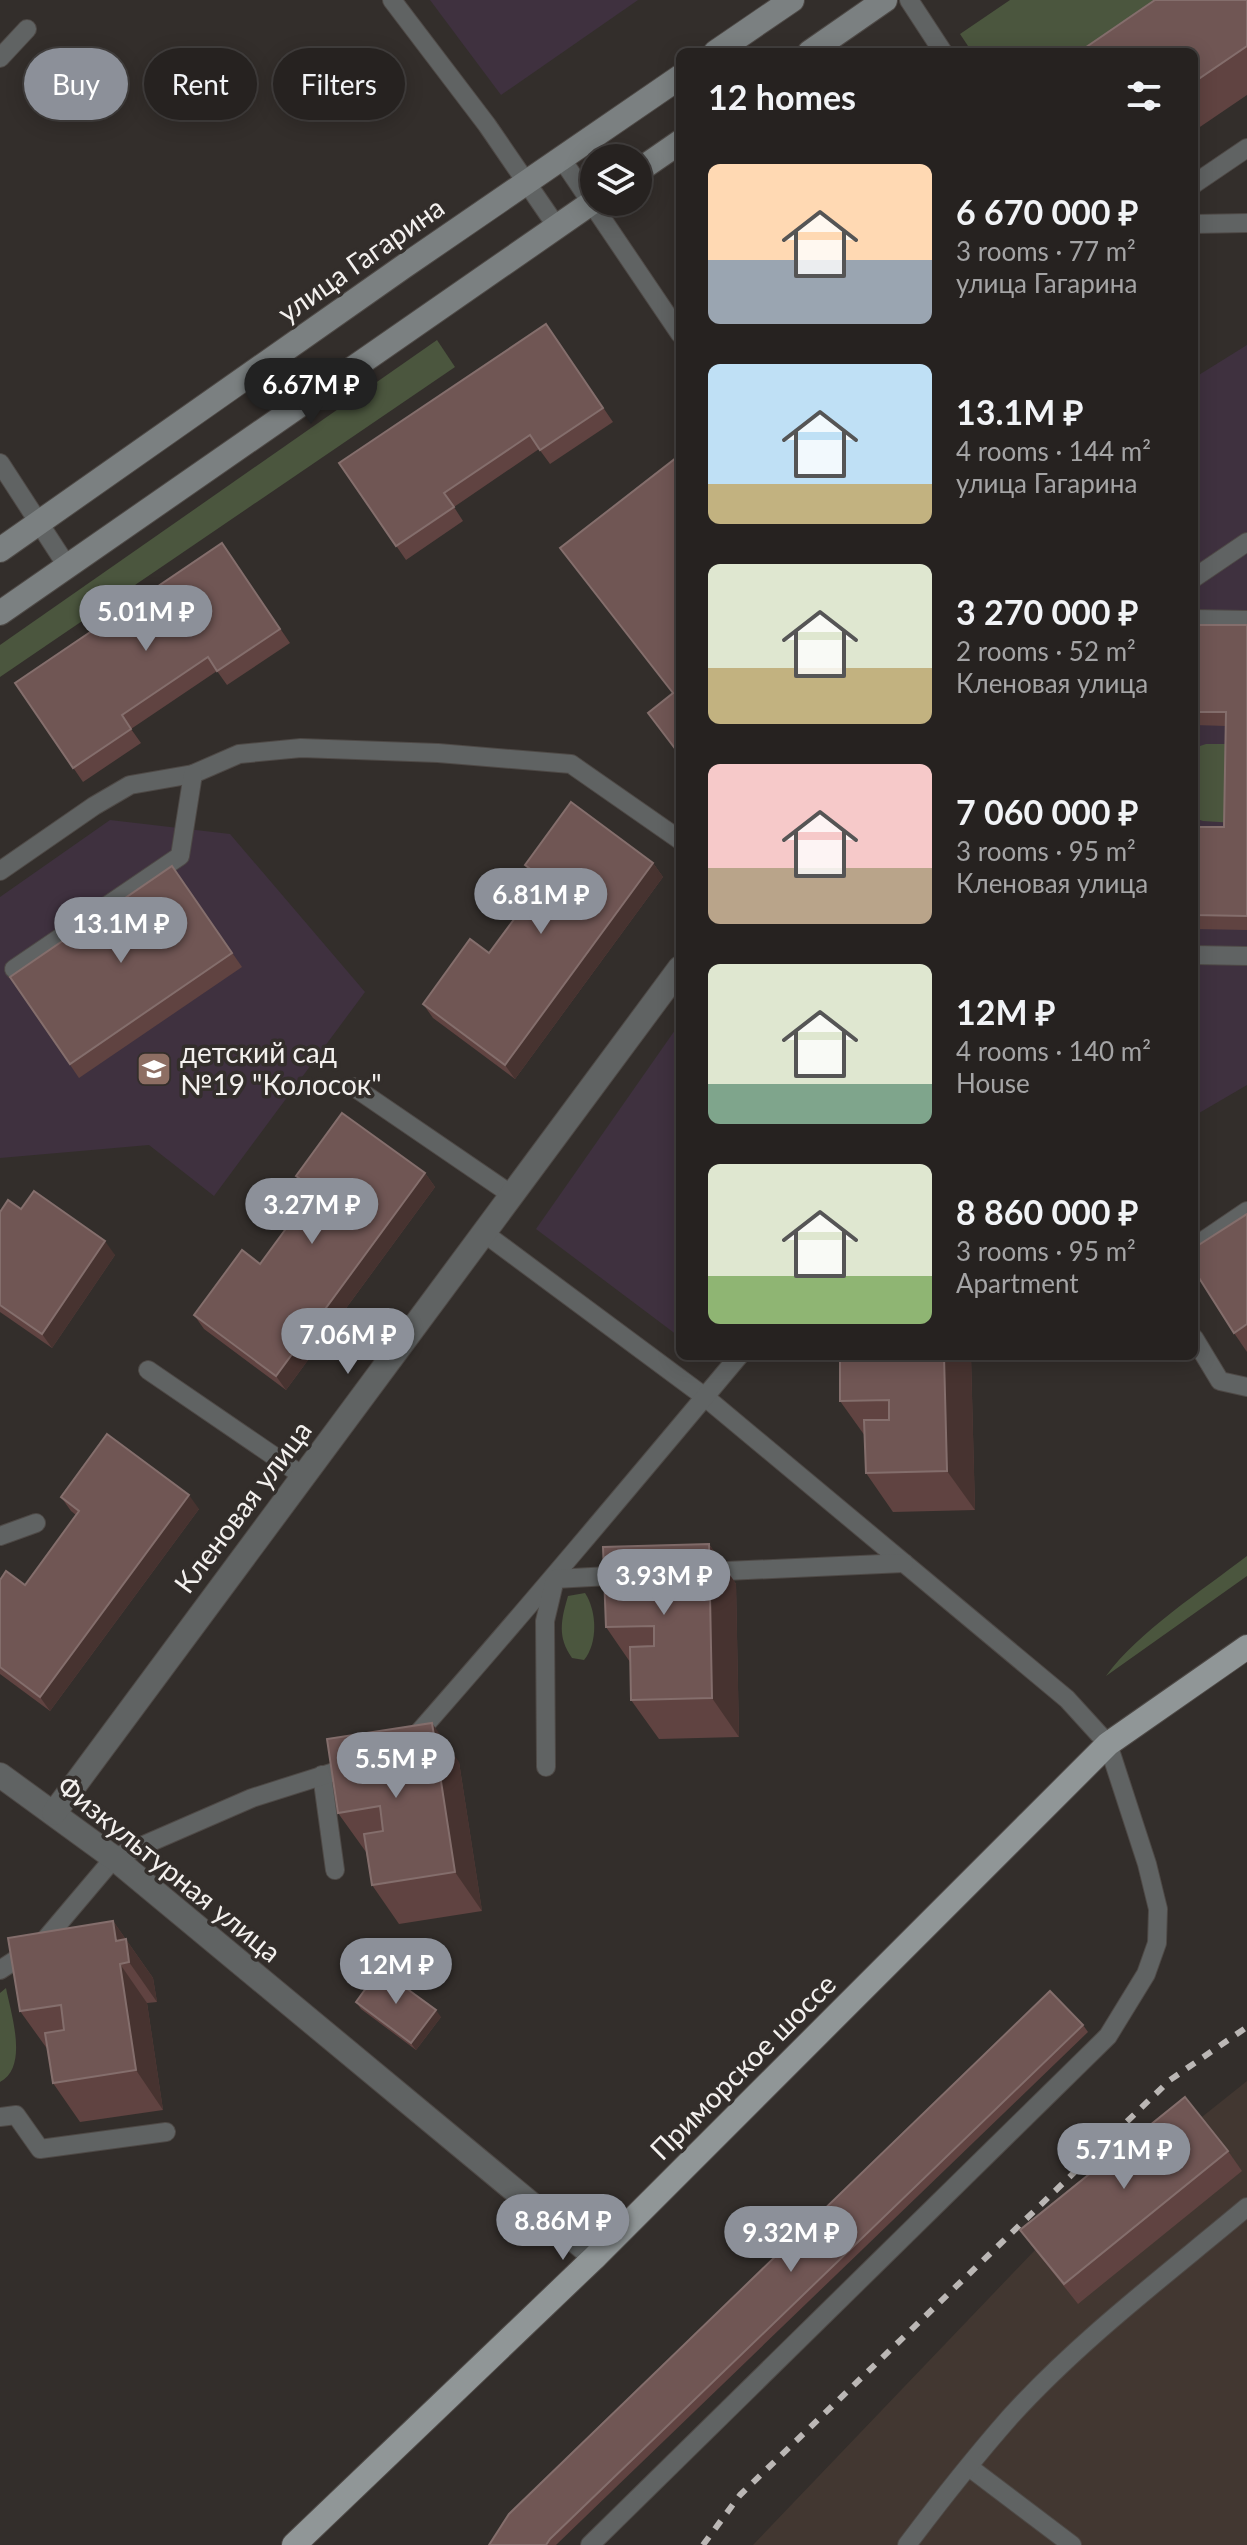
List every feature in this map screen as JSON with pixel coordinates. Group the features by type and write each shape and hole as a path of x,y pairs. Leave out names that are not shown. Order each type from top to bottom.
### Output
{"main road":[{"path":"722,48 792,0"},
{"path":"816,48 885,0"},
{"name":"улица Гагарина","path":"0,550 676,80"},
{"path":"652,161 676,145"},
{"path":"0,613 580,211"},
{"name":"Приморское шоссе","path":"294,2545 595,2257 1108,1744 1247,1647"}],"street":[{"name":"Кленовая улица","path":"54,1813 676,973"},
{"name":"Физкультурная улица","path":"0,1775 114,1858 595,2257"}],"lane":[{"path":"392,0 487,125 557,227"},
{"path":"909,0 940,48"},
{"path":"0,58 27,29"},
{"path":"1198,181 1247,148"},
{"path":"561,158 580,184"},
{"path":"602,216 676,328"},
{"path":"1198,224 1247,223"},
{"path":"0,463 67,566"},
{"path":"1198,575 1247,542"},
{"path":"1198,619 1247,620"},
{"path":"0,871 130,785 193,774 239,754 301,748 438,753 571,764 676,837"},
{"path":"14,969 180,856 193,774"},
{"path":"1198,955 1247,956"},
{"path":"354,1087 512,1195"},
{"path":"1198,1244 1247,1211"},
{"path":"484,1233 705,1397 1067,1699 1108,1744 1147,1864 1158,1909 1157,1943 1146,1974 1108,2036 590,2545"},
{"path":"1198,1345 1220,1381 1247,1387"},
{"path":"403,1750 555,1579 585,1538 736,1360"},
{"path":"148,1370 303,1476"},
{"path":"0,1536 36,1523"},
{"path":"681,1573 904,1563"},
{"path":"555,1579 649,1574"},
{"path":"546,1767 545,1621 555,1579"},
{"path":"0,1970 43,1942 114,1858 252,1798 376,1758"},
{"path":"322,1775 335,1870"},
{"path":"0,2117 16,2115 40,2149 166,2132"},
{"path":"907,2545 1011,2416 1090,2339 1247,2207"},
{"path":"969,2467 1072,2545"}],"shaded area":[{"path":"430,0 638,0 501,95"},
{"path":"1247,345 1247,1085 1198,1114 1198,376"},
{"name":"детский сад №19 \"Колосок\"","path":"110,820 230,834 365,992 214,1196 149,1145 0,1158 0,897"},
{"path":"676,1029 676,1334 536,1229"},
{"path":"1247,2081 1247,2545 753,2545 1035,2250"}],"green space":[{"path":"1010,0 1157,0 1087,48 969,48 960,34"},
{"path":"437,340 455,367 0,677 0,645"},
{"path":"1236,744 1235,823 1198,819 1198,747"},
{"path":"1247,1556 1247,1576 1106,1676 1153,1628"},
{"path":"585,1593 592,1609 594,1636 584,1660 572,1658 564,1643 562,1628 568,1596"},
{"path":"6,1988 16,2053 9,2075 0,2082 0,1993"}],"building":[{"path":"1155,0 1247,0 1247,46 1198,79 1198,48 1085,48"},
{"path":"546,324 603,408 540,450 530,435 444,493 454,507 396,546 339,463"},
{"path":"676,458 676,750 648,713 673,693 560,548"},
{"path":"222,543 280,629 217,671 208,657 122,715 131,729 73,768 15,683"},
{"path":"1198,625 1247,625 1247,916 1198,915 1198,827 1224,827 1226,712 1198,712"},
{"path":"571,802 653,863 505,1065 423,1004 470,939 489,953 544,879 525,865"},
{"path":"172,866 232,953 70,1064 10,977"},
{"path":"342,1113 425,1173 276,1376 194,1315 242,1250 260,1264 315,1189 296,1176"},
{"path":"34,1191 105,1241 42,1334 0,1305 0,1212 8,1200 21,1209"},
{"path":"1247,1214 1247,1324 1234,1333 1198,1276 1198,1245"},
{"path":"840,1360 944,1360 947,1471 866,1473 864,1420 889,1420 889,1400 840,1401"},
{"path":"107,1434 189,1495 40,1697 0,1667 0,1580 6,1571 25,1585 79,1511 61,1497"},
{"path":"709,1544 712,1698 631,1700 630,1647 654,1646 654,1626 606,1627 603,1547"},
{"path":"432,1723 455,1872 372,1885 364,1834 383,1831 380,1806 338,1813 327,1739"},
{"path":"113,1921 116,1941 126,1939 129,1962 120,1964 136,2070 53,2083 45,2033 64,2030 61,2005 20,2011 8,1938"},
{"path":"380,1969 436,2010 411,2043 356,2002"},
{"path":"1050,1991 1083,2025 546,2545 489,2545 509,2514"},
{"path":"1185,2097 1228,2151 1064,2284 1020,2230"}],"railway":[{"path":"703,2545 740,2495 1170,2080 1247,2027"}],"place":[{"name":"детский сад №19 \"Колосок\"","path":"154,1069"}]}
